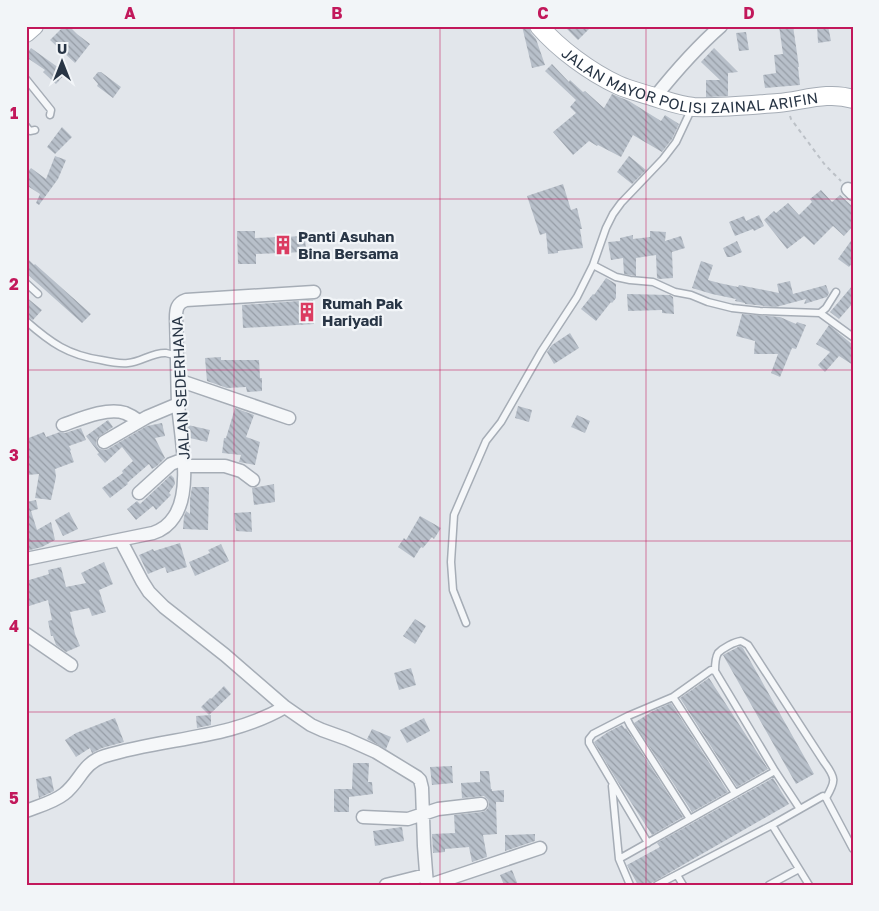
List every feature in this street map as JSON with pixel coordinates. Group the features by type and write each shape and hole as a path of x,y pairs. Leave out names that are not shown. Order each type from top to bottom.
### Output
{"main road":[{"path":"26,33 34,26"},
{"name":"JALAN MAYOR POLISI ZAINAL ARIFIN","path":"539,26 554,42 592,70 618,85 674,104 693,107 734,107 787,102 822,91 835,96 853,99"}],"street":[{"path":"655,97 679,68 721,26"},
{"name":"JALAN SEDERHANA","path":"26,559 153,534 165,528 174,517 183,489 184,463 178,404 176,310 181,302 186,300 314,292"},
{"path":"178,380 289,418"},
{"path":"104,442 139,421 178,404"},
{"path":"63,424 106,412 126,413 139,421"},
{"path":"139,493 171,464 225,466 241,471 253,480"},
{"path":"121,541 149,592 285,707 311,725 376,752 420,780 428,882"},
{"path":"26,634 71,665"},
{"path":"26,811 43,805 65,793 85,768 105,756 234,729 269,716 285,707"},
{"path":"363,817 408,819 438,809 482,804"},
{"path":"386,885 428,882 540,848"}],"lane":[{"path":"26,80 51,110 50,115"},
{"path":"466,623 454,590 451,562 454,515 486,441 501,422 541,352 577,297 593,265 613,214 676,142 693,107"},
{"path":"26,126 30,131 35,130"},
{"path":"593,265 616,278 653,282 675,292 732,308 820,313 853,337"},
{"path":"26,284 38,294"},
{"path":"820,313 826,308 836,292"},
{"path":"26,321 43,336 85,358 114,363 128,363 159,353 178,356"},
{"path":"800,809 715,671 716,657 734,642 741,641 748,645 831,771 834,782 826,798"},
{"path":"648,843 590,747 589,739 593,734 626,717 672,697 711,670 715,671"},
{"path":"672,697 735,794"},
{"path":"626,717 690,819"},
{"path":"619,859 775,771"},
{"path":"612,783 619,859 630,885"},
{"path":"658,885 772,825 822,796 826,798 853,849"},
{"path":"772,825 809,885"},
{"path":"769,885 799,869"},
{"path":"678,875 683,885"}],"path":[{"path":"787,102 791,119 825,165 851,191"}],"building":[{"path":"64,26 69,26 90,44 75,63 50,40"},
{"path":"522,26 529,26 531,33 536,39 545,65 532,68"},
{"path":"564,26 592,26 578,40"},
{"path":"779,26 793,26 800,85 765,88 763,75 776,73 774,55 783,54"},
{"path":"817,26 828,26 831,41 818,43"},
{"path":"746,32 749,50 739,51 736,33"},
{"path":"31,48 66,73 56,84 43,72 45,70 26,57"},
{"path":"714,48 738,72 728,73 728,96 706,97 706,80 720,80 701,62"},
{"path":"552,64 569,82 570,80 583,92 585,91 604,108 612,94 629,101 661,121 665,115 679,124 672,139 662,152 633,135 621,157 589,141 573,155 553,132 576,113 570,107 576,100 545,71"},
{"path":"98,72 101,72 121,87 113,98 97,86 98,84 93,78"},
{"path":"62,127 72,137 55,154 47,147"},
{"path":"55,156 66,160 58,179 39,205 36,203 40,194 26,185 26,174 31,168 46,179"},
{"path":"629,156 646,170 632,184 617,172"},
{"path":"563,184 571,210 577,208 582,229 580,229 583,248 548,254 546,233 540,235 527,196"},
{"path":"821,190 832,202 840,195 853,207 853,226 844,236 833,226 814,245 804,236 787,249 764,220 774,211 776,213 788,203 799,215 812,202 810,199"},
{"path":"759,215 764,226 735,236 729,222 744,216 746,221"},
{"path":"237,231 255,231 255,238 305,236 306,252 256,254 256,264 238,264"},
{"path":"650,231 666,232 665,241 681,236 685,248 672,252 673,278 657,278 656,255 636,258 636,276 624,274 623,258 611,260 608,242 620,241 620,238 633,235 633,239 650,237"},
{"path":"853,238 853,262 849,267 838,259"},
{"path":"737,241 742,252 727,257 723,248"},
{"path":"26,257 91,314 82,323 26,273"},
{"path":"701,261 713,265 708,280 719,283 779,293 777,284 790,281 793,294 826,285 829,293 827,297 804,304 806,299 776,307 745,304 735,301 736,299 692,288"},
{"path":"606,278 616,284 616,298 596,321 581,309"},
{"path":"853,285 853,303 839,319 830,312"},
{"path":"627,294 670,295 673,297 674,314 662,313 662,310 628,311"},
{"path":"26,297 42,310 33,320 26,316"},
{"path":"313,300 314,324 243,328 242,305"},
{"path":"742,314 780,317 796,324 797,322 806,325 796,349 792,348 780,377 771,373 778,354 754,354 755,341 736,336"},
{"path":"829,325 853,345 853,365 839,356 825,372 818,365 830,352 816,344"},
{"path":"570,333 579,348 554,364 547,352 552,345"},
{"path":"221,357 221,360 259,360 262,391 247,392 246,387 227,388 207,381 205,358"},
{"path":"518,406 532,410 529,422 515,418"},
{"path":"235,408 254,415 246,437 260,442 255,465 239,462 241,455 222,453 224,438 226,438"},
{"path":"577,415 590,421 585,433 571,427"},
{"path":"108,420 113,427 97,438 96,443 100,449 108,449 147,426 162,423 165,436 155,438 165,458 152,469 149,464 110,498 102,488 123,473 122,471 133,461 122,447 105,463 86,436"},
{"path":"188,425 210,430 207,442 190,438"},
{"path":"81,428 86,440 69,446 74,462 55,469 56,477 51,500 35,498 39,474 27,475 26,439 44,432 46,437"},
{"path":"171,475 174,478 175,484 169,493 171,495 156,510 153,506 136,520 127,509 137,501 140,504"},
{"path":"274,484 275,502 254,505 252,488"},
{"path":"192,487 209,487 208,530 183,529 186,511 190,514"},
{"path":"36,500 38,509 31,511 37,530 51,522 55,540 42,547 26,551 26,502"},
{"path":"69,512 78,529 63,536 55,520"},
{"path":"251,512 252,532 236,531 234,513"},
{"path":"420,516 441,528 434,539 432,537 423,548 421,547 414,558 398,547 404,538 406,540"},
{"path":"180,543 187,567 167,573 165,567 148,574 139,555 153,549 154,551"},
{"path":"221,544 229,561 195,576 189,562 210,553 208,550"},
{"path":"104,562 113,584 99,590 106,612 92,616 89,608 70,612 80,646 66,652 56,645 53,636 51,636 48,621 52,620 48,600 26,607 26,581 49,574 48,570 61,567 66,587 86,583 81,573"},
{"path":"415,619 426,626 415,644 403,636"},
{"path":"740,646 743,648 814,774 796,784 723,655"},
{"path":"411,668 416,685 399,690 394,673"},
{"path":"709,678 768,769 737,787 680,698"},
{"path":"224,686 231,694 209,715 201,707"},
{"path":"671,703 728,792 692,812 634,723 653,711"},
{"path":"211,715 211,725 197,728 196,716"},
{"path":"115,718 124,742 92,753 90,748 76,757 65,740 76,733"},
{"path":"424,718 430,731 407,743 400,730"},
{"path":"622,725 626,728 683,817 652,835 594,742"},
{"path":"372,729 391,737 386,749 367,739"},
{"path":"353,763 369,763 368,782 372,782 373,794 349,797 349,812 334,812 334,789 352,789"},
{"path":"452,766 453,783 432,785 430,767"},
{"path":"480,771 489,771 492,791 504,790 504,802 496,802 497,834 483,835 487,857 472,862 469,847 445,849 445,852 433,853 432,834 455,833 454,815 482,812 488,808 488,800 484,796 462,798 461,783 480,782"},
{"path":"51,776 54,791 39,798 36,779"},
{"path":"773,778 789,804 648,885 638,885 627,865 660,847 657,843"},
{"path":"402,827 404,841 375,846 373,831"},
{"path":"535,834 535,841 505,851 505,835"},
{"path":"512,870 518,885 504,885 500,875"}],"place":[{"name":"Panti Asuhan Bina Bersama","path":"283,245"},
{"name":"Rumah Pak Hariyadi","path":"307,312"}]}
